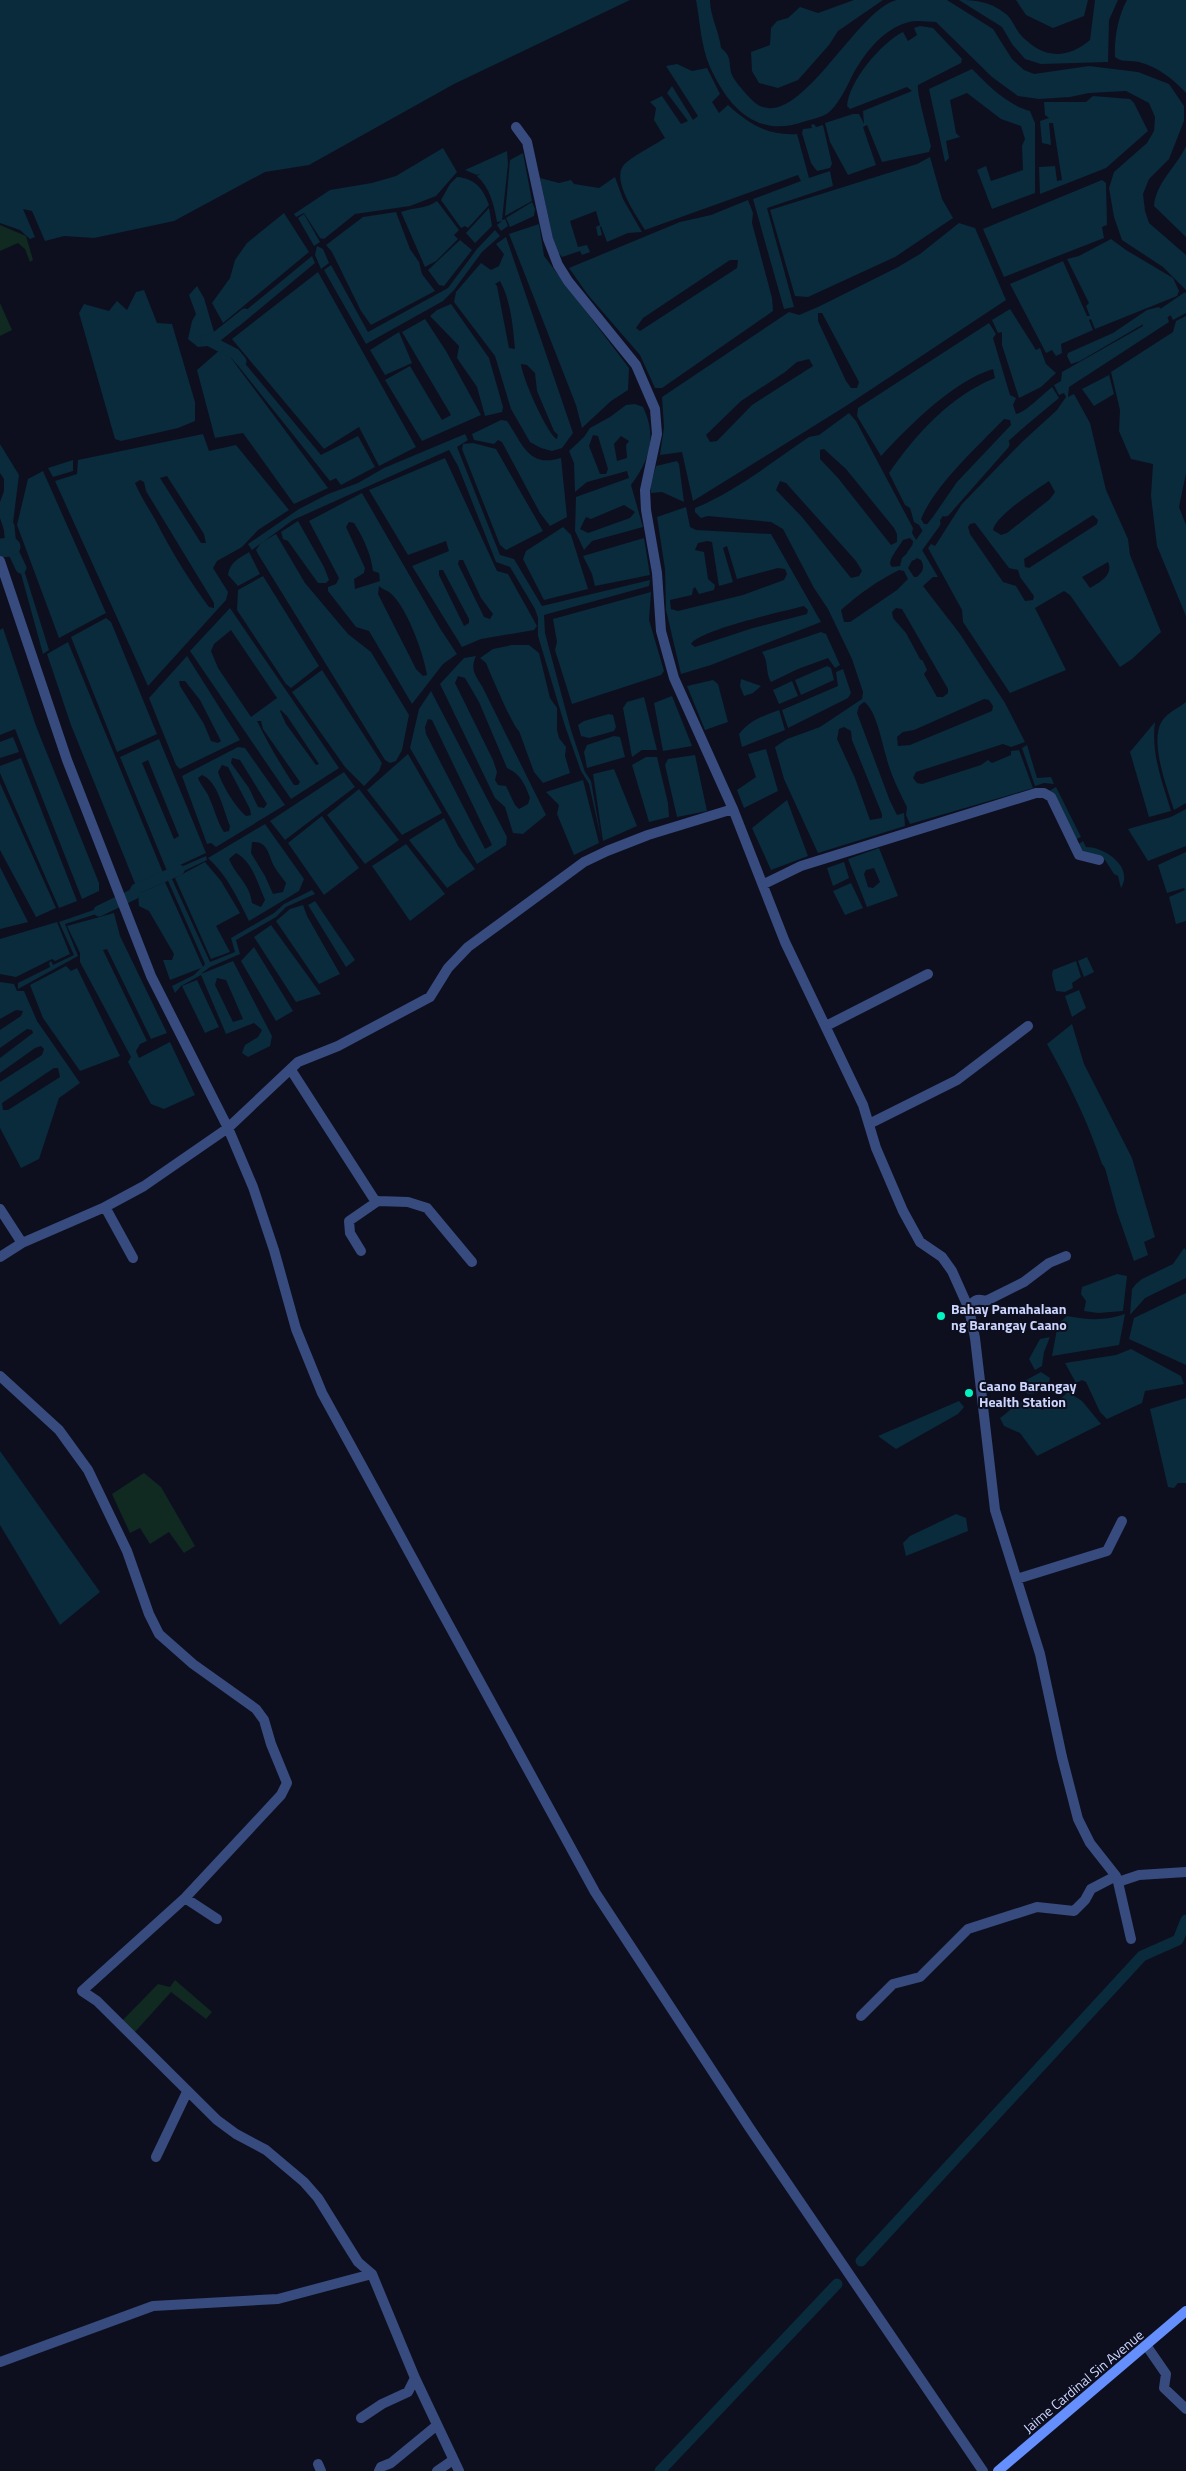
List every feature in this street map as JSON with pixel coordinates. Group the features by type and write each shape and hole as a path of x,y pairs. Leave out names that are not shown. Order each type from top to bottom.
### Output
{"main road":[{"name":"Jaime Cardinal Sin Avenue","path":"998,2471 1186,2311"}],"street":[{"path":"516,127 527,142 548,239 558,265 568,281 636,365 655,409 657,434 645,490 646,510 657,573 661,631 674,678 733,809 764,884 785,942 863,1105 876,1148 908,1219 920,1242 942,1257 952,1271 969,1309 975,1338 995,1510 1040,1654 1062,1757 1078,1819 1090,1843 1117,1879 1131,1939"},
{"path":"0,560 67,760 151,976 228,1128 253,1186 274,1250 296,1329 311,1371 595,1892 749,2127 983,2471"},
{"path":"764,884 801,866 1036,793 1044,793 1051,797 1079,855 1099,860"},
{"path":"0,1257 22,1243 105,1207 144,1186 228,1128 298,1062 338,1046 430,997 448,968 468,947 584,862 648,834 733,809"},
{"path":"826,1026 928,974"},
{"path":"869,1124 957,1080 1028,1026"},
{"path":"291,1070 374,1199 378,1201 408,1202 427,1208 472,1262"},
{"path":"361,1251 350,1233 349,1221 378,1201"},
{"path":"105,1207 132,1258"},
{"path":"0,1208 22,1243"},
{"path":"969,1309 974,1301 980,1299 986,1301 1024,1282 1049,1264 1066,1256"},
{"path":"0,1376 59,1430 88,1470 127,1551 159,1634 193,1664 256,1709 264,1720 271,1744 287,1783 281,1795 185,1898 82,1991 97,2001 188,2092 236,2134 266,2150 304,2182 318,2198 358,2262 372,2274 436,2426 459,2471"},
{"path":"1017,1579 1108,1551 1122,1521"},
{"path":"861,2016 893,1984 920,1978 968,1929 1037,1907 1074,1911 1085,1900 1091,1889 1117,1879 1138,1875 1186,1872"},
{"path":"185,1898 217,1919"},
{"path":"156,2157 188,2092"},
{"path":"0,2362 152,2306 278,2299 372,2274"},
{"path":"1146,2345 1166,2374 1164,2388 1186,2409"},
{"path":"361,2418 382,2404 408,2392 415,2378"},
{"path":"379,2471 381,2467 391,2463 436,2426"},
{"path":"437,2471 453,2460"}],"green space":[{"path":"0,225 26,236 33,260 30,262 25,249 18,243 0,251"},
{"path":"0,303 12,330 0,336"},
{"path":"144,1473 161,1487 195,1546 184,1553 169,1532 150,1544 140,1528 130,1533 112,1494"},
{"path":"175,1980 212,2012 206,2019 171,1992 134,2033 121,2022 158,1984 170,1987"}],"water":[{"path":"0,0 630,0 454,84 309,165 265,172 174,221 94,238 64,236 45,241 32,211 23,209 35,237 30,239 20,230 0,223"},
{"path":"696,0 710,0 711,12 721,48 729,58 732,75 744,92 760,106 776,108 794,99 811,84 865,23 881,8 897,0 947,0 993,29 1012,59 1024,70 1034,74 1089,66 1138,72 1169,84 1184,106 1184,121 1169,159 1149,179 1143,194 1149,223 1186,255 1186,290 1163,267 1122,240 1114,217 1109,188 1114,172 1147,143 1154,131 1155,117 1149,103 1126,91 1039,99 1018,96 992,77 936,22 915,21 899,25 890,30 874,44 856,69 838,102 828,113 789,126 773,126 760,123 747,116 726,96 710,67 705,51"},
{"path":"854,0 883,0 838,31 829,45 798,80 778,88 759,83 752,71 751,52 770,45 771,28 777,21 788,18 800,7 818,13"},
{"path":"959,0 978,1 995,7 1008,16 1019,33 1036,48 1053,54 1062,54 1081,47 1090,40 1095,0 1118,0 1109,20 1108,62 1041,64 1025,59 1012,44 1002,27"},
{"path":"1016,0 1088,0 1084,16 1053,28 1026,15"},
{"path":"1127,0 1186,0 1186,93 1159,70 1139,62 1120,60 1115,57 1117,28"},
{"path":"920,26 933,28 962,59 961,63 918,85 931,146 929,152 882,162 867,125 863,127 876,165 848,175 830,142 825,123 853,114 859,114 864,124 863,111 912,91 907,87 850,109 847,106 849,96 860,74 876,54 894,37 903,32 908,41 917,35 914,28"},
{"path":"677,64 692,71 707,68 720,94 712,102 719,113 728,105 751,123 768,131 797,134 809,178 830,171 833,186 767,208 794,307 784,309 753,199 801,181 798,175 645,230 627,199 623,190 620,173 623,166 626,162 665,138 654,120 656,108 650,102 662,96 681,124 688,121 667,93 672,86 693,120 698,116 666,66"},
{"path":"972,69 991,88 1006,99 1030,111 1035,123 1035,193 992,209 977,170 986,166 991,181 1023,170 1022,146 1025,139 1021,126 1001,119 967,93 950,100 956,133 960,137 946,141 949,158 945,162 929,89"},
{"path":"1093,96 1130,99 1134,103 1148,131 1106,168 1040,194 1039,167 1055,166 1057,181 1062,180 1053,123 1049,123 1051,145 1042,143 1040,121 1049,118 1045,115 1044,102 1086,102"},
{"path":"814,124 816,127 823,125 832,164 830,168 817,171 811,163 802,133 803,129 812,128 811,125"},
{"path":"1186,146 1186,237 1154,206 1162,182"},
{"path":"443,148 457,172 436,196 410,206 355,214 324,239 320,238 304,213 296,217 294,214 330,190 372,183 396,176"},
{"path":"507,151 508,164 502,220 505,219 508,226 501,231 497,225 502,221 497,222 488,191 477,176 480,174 477,175 465,170"},
{"path":"523,153 532,201 505,216 510,160"},
{"path":"930,157 942,199 953,218 895,257 808,297 795,296 770,210 917,164"},
{"path":"457,177 474,182 484,194 489,205 468,228 465,226 461,228 441,200 450,184"},
{"path":"615,177 623,199 642,232 628,233 607,242 601,226 602,235 598,236 596,227 600,225 596,211 570,221 578,247 587,245 590,252 582,255 580,251 562,257 555,249 540,178 559,183 571,180 574,184 599,188"},
{"path":"1102,180 1106,183 1107,225 1102,227 1104,238 1004,277 983,229"},
{"path":"748,200 753,213 752,223 772,298 773,311 662,388 655,388 640,355 588,295 569,268 680,222 711,215","holes":["730,260 738,260 737,268 640,331 636,328 643,318"]},
{"path":"437,201 459,230 454,235 458,239 436,261 425,267 401,212"},
{"path":"532,202 535,209 534,216 510,227 506,218"},
{"path":"489,208 492,226 475,243 466,233"},
{"path":"396,212 410,249 419,262 422,274 435,291 371,325 361,311 332,252 326,245 363,217"},
{"path":"284,213 309,252 223,323 212,303 230,278 235,260 247,243"},
{"path":"304,214 320,242 314,246 298,218"},
{"path":"959,223 975,228 1006,300 846,406 693,501 682,452 660,455 664,427 662,397 789,312 799,315 818,307 920,254","holes":["818,313 822,313 859,382 857,388 851,388 846,381 818,321","809,359 813,366 752,405 717,441 710,442 706,435 741,401 797,362"]},
{"path":"539,224 544,256 629,368 628,390 611,401 582,428 576,405 509,234"},
{"path":"495,230 500,236 482,252 454,290 443,301 366,344 324,270 331,265 368,332 448,288 477,249"},
{"path":"506,237 573,433 562,448 552,451 530,442 511,409 495,356 454,302 456,292 481,263 491,270 499,266 504,254 496,244","holes":["500,281 509,306 515,349 509,348 497,286 495,284","521,364 527,365 535,373 537,391 554,431 558,435 557,439 547,427 522,371"]},
{"path":"1111,239 1173,278 1179,291 1177,296 1095,329 1091,319 1089,320 1093,330 1061,344 1062,353 1056,356 1052,350 1046,353 1010,284 1063,261 1087,316 1090,316 1086,306 1089,303 1067,259 1079,256"},
{"path":"460,240 472,250 444,286 439,285 428,270"},
{"path":"317,246 323,249 329,263 321,269 315,255"},
{"path":"312,256 315,263 238,327 233,321"},
{"path":"318,272 416,447 379,466 359,427 324,449 232,339"},
{"path":"197,286 204,298 214,332 226,324 227,331 218,339 221,344 218,348 198,347 188,339 192,321 196,314 189,295"},
{"path":"144,290 157,323 172,324 195,402 195,421 178,428 121,441 115,439 79,313 84,304 109,311 117,301 127,310 136,292"},
{"path":"1181,298 1186,298 1186,313 1173,320 1166,306"},
{"path":"451,304 489,358 503,407 502,412 485,416 477,387 457,358 459,346 430,316 437,310"},
{"path":"1159,307 1164,312 1080,361 1071,364 1067,356 1068,353 1113,333 1147,310"},
{"path":"1010,309 1036,350 1040,348 1046,364 1056,373 1041,387 1019,398 1002,345 1002,332 998,333 992,320"},
{"path":"1166,313 1169,322 1069,387 1068,397 1074,394 1090,423 1106,490 1128,539 1130,555 1161,632 1132,659 1120,667 1070,595 1064,591 1035,608 1066,670 1010,693 963,622 962,610 928,548 931,544 935,546 962,504 1021,443 1057,410 1066,397 1064,393 1059,395 1054,385 1061,381 1062,372","holes":["1049,481 1055,492 1050,499 1007,533 1001,535 993,530 995,524 1026,497","1093,515 1098,520 1097,524 1029,568 1025,567 1024,559","975,523 1009,568 1018,570 1020,577 1034,596 1033,600 1025,601 1016,586 1003,582 970,534 968,527 970,524","1108,562 1109,571 1107,575 1094,586 1090,588 1082,577"]},
{"path":"1186,316 1186,473 1179,507 1186,525 1186,616 1157,546 1151,496 1153,464 1131,459 1119,431 1120,410 1111,372 1173,332 1176,321"},
{"path":"425,319 446,351 481,415 422,441 385,380 410,366 442,420 451,415 402,332"},
{"path":"989,323 996,334 993,338 1010,395 1016,398 1013,405 1016,414 1029,407 1052,387 1059,398 985,464 958,494 927,538 919,525 914,522 910,508 905,505 889,473 899,458 935,418 963,395 995,378 993,369 963,383 947,394 918,418 881,456 857,416 858,408","holes":["1004,419 1010,420 1011,425 957,482 928,524 924,524 921,519 936,493"]},
{"path":"399,332 412,363 385,375 370,350"},
{"path":"221,349 231,358 328,488 294,504 243,433 215,438 197,370"},
{"path":"233,349 321,455 358,436 375,467 341,485 336,478 330,481 228,353"},
{"path":"1109,375 1114,394 1094,406 1082,389"},
{"path":"635,404 643,407 650,428 647,457 638,476 631,485 643,527 592,541 584,550 575,531 576,497 629,478 627,471 587,482 575,492 574,463 569,451 584,437 590,428 626,405","holes":["593,435 598,436 608,469 606,474 600,474 589,446","621,436 629,441 626,445 627,458 617,461 614,444","624,505 635,512 630,518 588,533 580,529 586,517 591,519"]},
{"path":"849,413 856,421 913,528 912,533 938,577 933,577 923,586 960,634 1005,703 1025,742 1011,747 1003,744 916,772 913,778 917,783 922,784 981,765 988,760 992,763 1011,755 1011,751 1019,750 1033,788 910,824 906,815 907,807 890,769 875,719 864,702 859,706 857,713 890,801 897,815 904,813 905,826 818,853 784,779 775,747 787,739 820,727 862,699 863,692 852,659 828,609 814,588 783,529 771,522 708,516 701,518 695,512 695,508 739,485 809,437 819,435","holes":["824,449 846,469 894,528 897,534 897,542 891,545 838,478 820,459 820,450","780,481 786,483 856,561 862,571 859,576 851,578 802,517 776,490","910,538 913,541 912,549 902,558 900,566 892,567 890,564 891,558 903,540","914,557 921,560 923,565 922,571 917,577 914,577 908,568","899,570 904,571 908,579 897,590 850,622 844,622 841,610 861,593","896,608 902,609 948,689 948,693 943,697 937,697 924,674 927,670 923,661 920,659 906,633 893,618 892,612","984,699 989,700 993,706 992,711 910,745 898,746 897,737 903,732 914,730","844,727 851,731 852,740 882,818 870,820 855,778 837,739 839,729"]},
{"path":"501,420 507,421 522,445 534,457 541,460 561,458 567,517 550,526 540,513 502,442 498,440 494,444 474,440 472,434"},
{"path":"203,434 209,451 236,445 289,510 258,530 242,547 217,561 213,568 228,592 226,600 148,686 55,481 77,474 78,460","holes":["167,476 204,534 206,543 201,543 160,478","140,480 144,482 146,491 214,603 214,608 209,607 202,598 172,550 135,483"]},
{"path":"465,434 468,440 457,447 500,555 514,559 542,606 650,580 649,586 544,615 545,633 571,730 585,772 591,781 601,838 589,784 581,771 565,726 538,636 538,618 535,609 510,567 496,562 458,466 449,450 293,520 252,550 248,544 299,509 328,494 358,483 384,468"},
{"path":"473,443 496,449 543,531 506,550 500,545 462,449 463,444"},
{"path":"0,444 19,475 12,531 15,541 8,542 0,518 0,502 4,491 4,479 0,473"},
{"path":"445,458 497,571 508,574 537,626 534,630 481,639 462,647 412,566 449,551 446,541 408,555 369,490","holes":["459,560 463,560 481,598 493,614 490,619 484,617 458,564","439,570 443,570 469,619 469,623 464,626 439,575"]},
{"path":"73,460 73,471 53,477 48,468"},
{"path":"677,461 684,502 662,492 651,493 650,486 656,466"},
{"path":"43,471 106,613 59,638 17,525 28,479"},
{"path":"362,493 441,630 457,654 443,664 412,704 369,631 356,627 328,591 328,587 336,584 339,578 309,521","holes":["349,522 354,523 360,534 368,552 373,571 379,573 380,581 355,589 354,579 364,573 365,568 346,527","379,586 395,598 408,618 418,643 427,675 423,676 416,669 378,594"]},
{"path":"686,507 690,527 696,530 771,534 821,622 711,665 681,674 666,610 665,569 657,517","holes":["712,542 719,586 733,582 723,548 727,546 737,579 778,568 785,569 787,574 784,580 743,595 678,611 671,609 670,600 692,595 695,587 699,594 714,590 715,585 708,579 704,552 695,550 698,543","804,606 808,610 807,614 753,628 695,647 691,644 697,639 725,627"]},
{"path":"298,521 324,567 329,580 326,583 318,583 288,541 283,539 281,532"},
{"path":"563,527 571,535 588,589 544,600 523,559 526,551"},
{"path":"276,534 305,583 348,634 371,652 409,715 402,750 396,761 390,763 385,760 258,554 256,550 261,543"},
{"path":"644,538 650,575 595,586 592,574 583,556"},
{"path":"249,552 260,574 238,586 228,575 229,571 235,561"},
{"path":"19,554 49,650 43,654 20,570 13,555"},
{"path":"263,576 319,666 291,688 286,684 237,610 238,590"},
{"path":"651,592 649,620 664,671 661,675 572,704 555,650 557,642 553,619"},
{"path":"230,608 339,768 291,799 190,651","holes":["231,630 277,698 251,717 218,668 211,651 214,644","280,711 287,716 319,764 316,765 286,724","257,721 261,721 263,729 300,782 298,785 294,785"]},
{"path":"106,618 111,622 157,734 117,752 71,637"},
{"path":"3,628 36,726 99,883 99,891 82,899 15,729 0,735 0,630"},
{"path":"821,632 826,634 840,665 835,668 828,658 798,669 771,682 766,660 762,652"},
{"path":"68,642 164,875 136,886 71,725 47,654"},
{"path":"512,645 529,645 539,653 550,698 557,708 559,738 566,747 565,756 570,773 543,783 534,772 519,731 507,710 486,663 480,658 493,649"},
{"path":"187,656 240,740 180,769 176,765 149,698","holes":["179,681 185,681 200,700 221,741 218,743 211,741 204,724 180,686"]},
{"path":"476,656 473,665 475,675 546,815 523,834 513,833 505,807 495,798 440,684 464,658","holes":["458,676 465,678 479,702 507,768 516,773 527,789 530,798 528,804 519,809 515,805 506,786 498,785 495,780 497,772 493,760 455,683"]},
{"path":"827,666 831,668 834,680 801,695 795,680"},
{"path":"843,669 851,693 848,698 788,728 782,710 838,686 836,672"},
{"path":"322,670 382,763 379,771 364,786 345,767 292,692"},
{"path":"741,679 761,686 753,693 744,696 740,686"},
{"path":"713,680 718,684 728,722 705,730 687,686"},
{"path":"792,681 798,696 779,704 773,690"},
{"path":"431,691 507,837 506,845 477,864 410,748 419,709","holes":["428,719 432,720 492,845 485,849 426,734 425,727"]},
{"path":"672,696 692,746 663,751 654,703"},
{"path":"644,697 657,750 642,750 632,757 623,708 627,702"},
{"path":"1186,702 1186,803 1174,810 1160,765 1157,740 1158,730 1167,715"},
{"path":"779,710 785,730 742,747 739,734 743,729 757,719"},
{"path":"609,714 613,715 616,727 614,731 589,738 581,736 578,725 584,721"},
{"path":"1155,722 1156,756 1171,811 1149,817 1130,752"},
{"path":"614,736 620,737 625,757 587,768 584,752 587,745"},
{"path":"13,737 19,752 0,758 0,742"},
{"path":"159,739 206,853 167,871 120,757","holes":["148,760 179,836 174,839 142,763"]},
{"path":"1027,745 1037,778 1051,777 1054,784 1044,783 1035,786 1022,748"},
{"path":"238,747 245,748 285,805 216,847 211,843 207,844 182,776","holes":["232,758 240,760 267,804 264,808 258,807 249,788 231,763","222,765 228,767 250,809 251,815 246,816 238,808 226,790 218,772","202,775 208,778 216,790 230,826 229,831 224,832 208,795 198,778"]},
{"path":"766,749 778,791 744,808 737,790 756,777 748,754"},
{"path":"408,754 442,813 402,835 367,790"},
{"path":"695,755 707,811 677,817 665,765 668,759"},
{"path":"646,757 657,757 668,803 669,817 649,822 632,765"},
{"path":"21,758 77,901 59,908 0,773 0,766"},
{"path":"614,769 637,826 603,841 593,774"},
{"path":"344,772 355,787 285,840 270,821"},
{"path":"583,780 599,843 574,855 557,814 559,805 546,792"},
{"path":"0,783 56,908 36,917 0,850"},
{"path":"1056,787 1081,837 1074,840 1049,791"},
{"path":"359,789 399,840 365,864 327,815"},
{"path":"787,800 808,856 771,870 752,828"},
{"path":"1186,809 1186,846 1148,861 1128,829 1171,817"},
{"path":"322,816 359,868 324,895 288,843"},
{"path":"444,818 458,846 475,869 447,888 409,840"},
{"path":"265,824 304,879 299,891 249,921 226,880 208,858","holes":["252,842 257,842 267,849 275,868 286,883 283,892 273,894 251,853","236,853 246,861 254,874 265,900 261,907 252,903 249,890 229,859"]},
{"path":"1083,841 1086,847 1109,854 1121,866 1124,880 1121,888 1118,876 1114,874 1105,860 1082,854 1076,846"},
{"path":"406,844 445,894 410,921 372,866"},
{"path":"879,848 898,896 867,907 848,859","holes":["874,868 880,882 873,888 868,887 864,874 866,870"]},
{"path":"1186,852 1186,921 1176,924 1169,897 1185,890 1184,888 1167,893 1158,865"},
{"path":"206,856 207,860 171,877 210,962 235,952 231,938 274,913 284,904 312,890 315,894 286,907 276,917 236,940 240,954 210,967 201,974 233,961 272,1036 270,1046 248,1057 242,1053 245,1045 258,1037 262,1030 254,1023 226,1034 201,975 181,986 175,993 172,986 194,975 201,968 170,980 163,960 172,960 174,954 149,911 139,906 138,894 165,882 203,967 205,964 165,874","holes":["217,978 226,980 243,1019 233,1022 215,985"]},
{"path":"205,862 221,881 240,913 216,926 230,952 211,959 175,878"},
{"path":"844,862 849,878 833,886 827,868"},
{"path":"0,867 28,922 0,929"},
{"path":"851,883 863,908 845,915 833,891"},
{"path":"315,901 355,960 346,967 308,905"},
{"path":"111,904 112,909 65,924 78,956 18,989 18,983 50,967 49,963 51,961 53,965 74,955 59,922"},
{"path":"303,905 307,916 340,974 319,984 276,921 290,909"},
{"path":"114,913 120,936 167,1033 151,1039 107,949 103,950 147,1041 140,1044 136,1051 139,1058 170,1042 195,1095 164,1109 151,1104 128,1062 131,1057 80,962 80,953 67,926"},
{"path":"57,922 70,954 55,961 52,959 16,977 0,974 0,939"},
{"path":"271,925 321,994 296,1002 254,937"},
{"path":"254,947 293,1011 276,1021 241,961"},
{"path":"1087,957 1094,972 1084,977 1078,961"},
{"path":"1076,961 1081,977 1072,983 1073,988 1065,992 1056,991 1052,975 1053,970"},
{"path":"66,966 71,971 77,968 120,1056 80,1071 43,1018 30,985"},
{"path":"197,980 219,1027 205,1033 182,986"},
{"path":"0,982 14,984 17,991 24,991 37,1021 80,1083 59,1098 39,1159 21,1168 0,1128 0,1082 42,1055 44,1049 41,1046 35,1048 0,1073 0,1058 33,1033 32,1030 27,1029 0,1048 0,1030 21,1016 23,1011 16,1010 0,1019","holes":["54,1068 58,1068 60,1077 8,1110 3,1110 2,1103"]},
{"path":"1079,990 1086,1008 1072,1017 1065,996"},
{"path":"1072,1024 1084,1064 1132,1158 1155,1237 1144,1242 1148,1255 1134,1261 1117,1212 1105,1168 1091,1133 1078,1103 1047,1044"},
{"path":"1184,1248 1186,1250 1186,1278 1145,1298 1130,1315 1132,1289 1136,1284 1142,1279 1173,1264"},
{"path":"1117,1274 1127,1276 1123,1311 1098,1313 1084,1311 1086,1301 1081,1294 1082,1287"},
{"path":"1186,1293 1186,1365 1129,1339 1134,1318"},
{"path":"1125,1314 1119,1345 1052,1356 1058,1324 1067,1316 1096,1319"},
{"path":"1050,1337 1044,1352 1042,1366 1035,1370 1029,1359 1040,1339"},
{"path":"1131,1349 1181,1376 1184,1384 1145,1391 1142,1403 1107,1419 1100,1412 1086,1382 1082,1380 1076,1383 1065,1363 1116,1355"},
{"path":"1041,1372 1050,1378 1049,1383 1037,1393 1028,1394 1017,1385"},
{"path":"1068,1392 1082,1401 1101,1424 1037,1456 1020,1433 1004,1426 1000,1418 1016,1405 1024,1402 1042,1410 1056,1403"},
{"path":"1186,1398 1186,1483 1178,1483 1174,1488 1168,1487 1150,1409"},
{"path":"959,1401 964,1407 958,1414 896,1449 878,1436"},
{"path":"0,1451 100,1592 60,1625 0,1525"},
{"path":"956,1514 966,1518 968,1531 906,1556 903,1543 910,1536"}],"waterway":[{"path":"1148,324 1186,298"},
{"path":"215,338 245,314"},
{"path":"206,339 235,354 241,361"},
{"path":"945,511 1004,444"},
{"path":"912,555 935,523"},
{"path":"9,526 11,547 21,568"},
{"path":"0,548 11,547"},
{"path":"99,911 134,894 136,889 179,870"},
{"path":"861,2261 1142,1956 1178,1940 1186,1920"},
{"path":"660,2471 837,2284"}],"place":[{"name":"Bahay Pamahalaan ng Barangay Caano","path":"941,1316"},
{"name":"Caano Barangay Health Station","path":"969,1393"}]}
